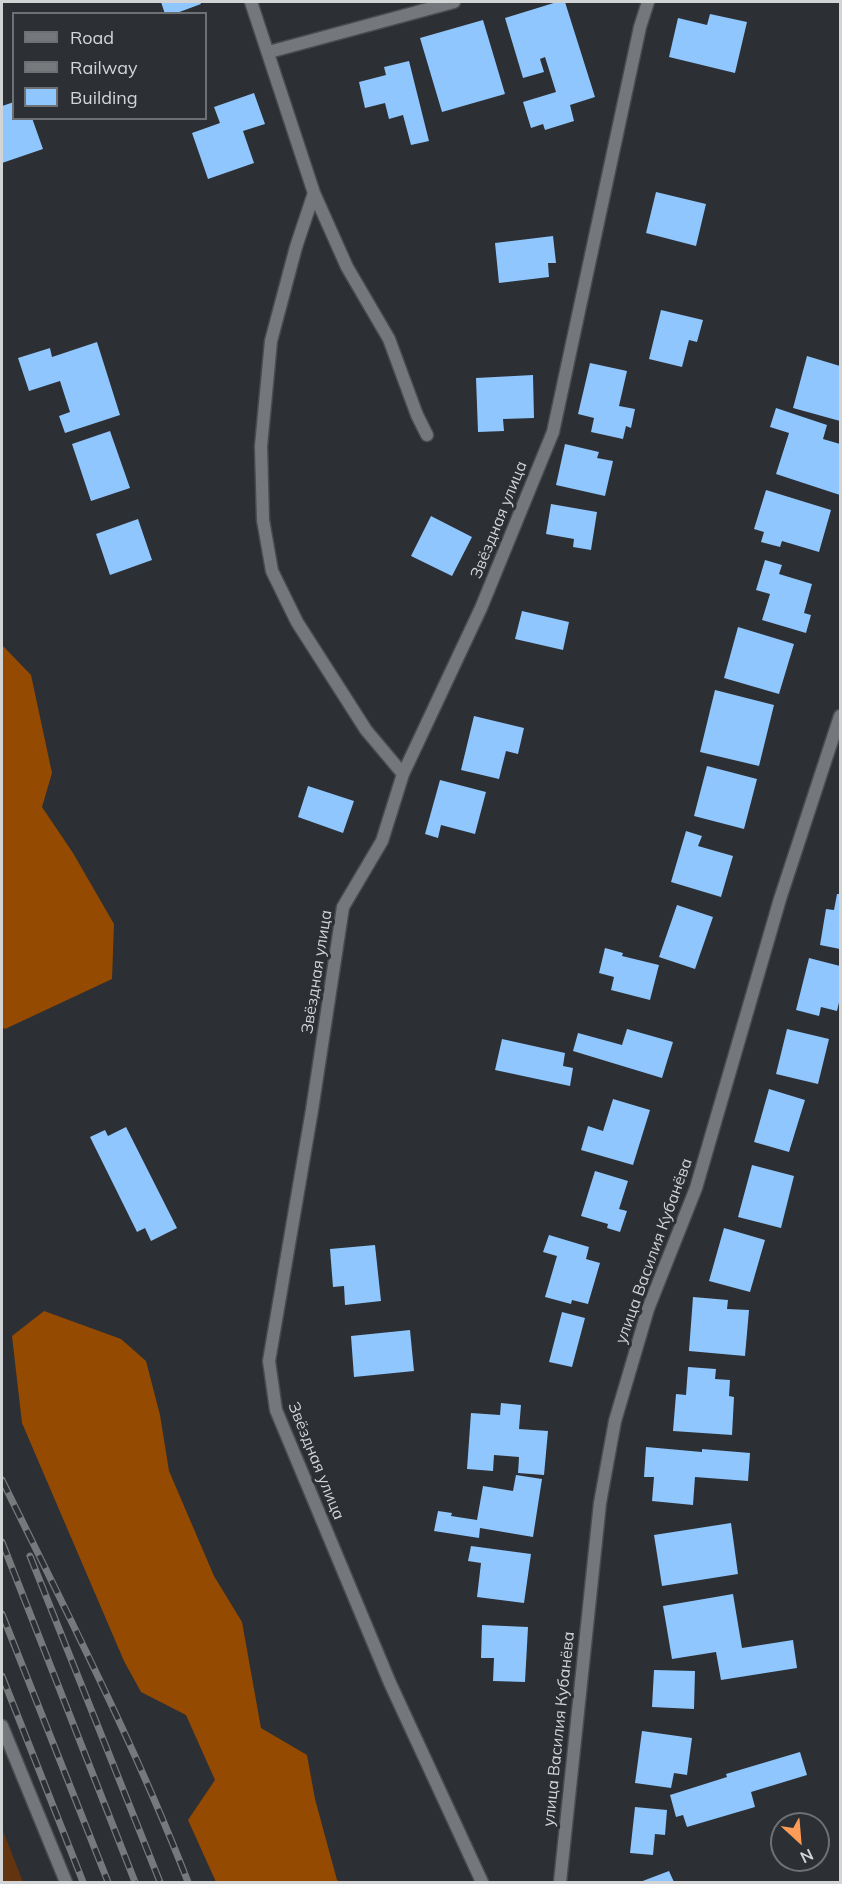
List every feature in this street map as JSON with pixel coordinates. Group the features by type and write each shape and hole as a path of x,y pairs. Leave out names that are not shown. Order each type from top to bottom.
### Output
{"street":[{"path":"251,2 315,194 347,267 389,339 417,415 427,435"},
{"path":"269,52 454,2"},
{"name":"Звёздная улица","path":"483,1882 390,1683 276,1410 269,1361 312,1110 343,907 382,841 403,774 481,608 553,432 637,38 648,2"},
{"path":"315,194 296,247 271,340 261,446 263,520 272,571 297,622 366,730 403,774"},
{"name":"улица Василия Кубанёва","path":"560,1882 600,1503 615,1420 648,1309 696,1188 780,899 840,716"},
{"path":"2,1726 66,1882"}],"shaded area":[{"path":"2,645 31,675 52,773 42,807 73,853 114,924 112,979 5,1029 2,1027"},
{"path":"44,1311 121,1339 146,1361 160,1415 169,1471 214,1576 242,1622 261,1728 307,1755 315,1799 337,1880 341,1882 216,1882 188,1820 215,1780 186,1715 141,1692 124,1661 22,1423 12,1336"},
{"path":"2,1828 23,1882 2,1882"}],"building":[{"path":"161,2 200,2 201,4 179,12 164,12"},
{"path":"557,2 565,2 595,97 570,105 574,121 545,130 543,124 531,128 523,102 556,92 545,57 540,59 544,72 523,78 505,18"},
{"path":"710,14 747,22 735,73 669,57 678,18 707,25"},
{"path":"483,20 505,94 442,112 420,38"},
{"path":"409,61 429,141 411,145 403,115 389,119 385,103 365,108 359,82 386,75 384,67"},
{"path":"254,93 265,124 243,131 254,163 208,179 192,133 220,123 214,107"},
{"path":"12,103 12,120 33,120 43,149 2,163 2,106"},
{"path":"656,192 706,204 696,246 646,233"},
{"path":"553,236 556,263 548,263 549,277 499,283 495,243"},
{"path":"661,310 703,320 697,342 689,340 682,367 649,359"},
{"path":"97,342 120,415 65,433 59,416 70,412 60,381 29,391 18,358 50,348 52,357"},
{"path":"807,356 840,366 840,421 793,408"},
{"path":"590,363 627,371 619,406 635,409 631,428 626,426 623,439 591,432 594,418 578,414"},
{"path":"533,375 534,418 503,419 504,431 478,432 476,378"},
{"path":"776,408 827,425 823,439 840,444 840,495 776,474 789,433 770,427"},
{"path":"110,431 130,488 91,501 72,444"},
{"path":"565,444 599,452 597,458 613,461 605,496 556,485"},
{"path":"766,490 831,510 819,552 782,541 780,547 761,542 764,532 754,529"},
{"path":"551,504 597,512 591,550 573,547 574,539 546,534"},
{"path":"431,516 472,537 452,576 411,556"},
{"path":"138,519 152,560 110,575 96,534"},
{"path":"765,560 782,565 779,574 812,584 804,613 811,615 806,633 762,620 770,594 756,590"},
{"path":"522,611 569,622 563,650 515,639"},
{"path":"738,627 794,644 779,694 724,678"},
{"path":"715,690 774,705 759,766 700,752"},
{"path":"474,716 524,728 518,754 506,751 499,779 461,770"},
{"path":"707,766 757,779 744,829 694,816"},
{"path":"440,780 486,792 475,834 441,825 438,838 425,834"},
{"path":"308,786 354,801 343,833 298,817"},
{"path":"686,831 702,836 698,846 733,856 721,897 671,882"},
{"path":"837,894 840,894 840,949 820,945 826,909 834,910"},
{"path":"677,905 713,917 695,969 659,957"},
{"path":"605,948 623,953 622,956 659,965 650,1000 611,990 614,977 599,973"},
{"path":"809,958 840,966 840,998 837,1011 821,1007 819,1016 796,1010"},
{"path":"627,1029 673,1042 662,1078 573,1051 578,1033 622,1045"},
{"path":"787,1029 829,1039 818,1084 776,1074"},
{"path":"502,1039 565,1053 563,1066 573,1068 570,1086 495,1070"},
{"path":"769,1089 805,1100 789,1152 754,1142"},
{"path":"613,1099 650,1110 633,1165 581,1150 588,1126 603,1131"},
{"path":"126,1127 177,1228 151,1241 145,1228 137,1232 90,1137 105,1130 108,1136"},
{"path":"752,1165 794,1176 781,1228 738,1217"},
{"path":"595,1171 628,1181 619,1209 627,1211 620,1232 607,1228 608,1224 581,1216"},
{"path":"724,1228 765,1240 750,1292 709,1281"},
{"path":"549,1235 589,1247 586,1259 600,1263 588,1304 572,1300 571,1304 545,1297 557,1256 543,1252"},
{"path":"375,1245 381,1301 345,1305 344,1286 333,1287 330,1249"},
{"path":"693,1297 728,1300 727,1309 749,1310 745,1356 689,1351"},
{"path":"562,1312 585,1318 572,1367 549,1362"},
{"path":"410,1330 414,1371 354,1377 351,1336"},
{"path":"688,1367 716,1369 715,1379 730,1380 729,1396 734,1397 732,1435 673,1431 676,1394 686,1395"},
{"path":"501,1403 521,1405 519,1429 548,1431 544,1475 518,1473 519,1457 494,1455 493,1471 467,1469 471,1413 500,1415"},
{"path":"646,1447 750,1453 748,1481 695,1477 693,1505 652,1501 654,1477 644,1477"},
{"path":"516,1475 542,1479 533,1537 480,1528 479,1538 434,1531 438,1511 452,1513 451,1516 477,1520 483,1486 513,1491"},
{"path":"731,1523 738,1574 662,1586 654,1535"},
{"path":"471,1546 531,1554 524,1603 477,1597 481,1563 468,1561"},
{"path":"733,1594 742,1648 793,1640 797,1668 721,1680 716,1652 672,1659 663,1606"},
{"path":"482,1625 528,1627 525,1682 493,1681 494,1658 481,1658"},
{"path":"654,1670 695,1671 694,1709 652,1707"},
{"path":"642,1731 692,1738 687,1775 674,1773 671,1788 635,1783"},
{"path":"800,1752 807,1775 751,1792 755,1807 687,1827 683,1815 676,1817 670,1795 727,1777 726,1774"},
{"path":"635,1807 667,1810 665,1835 655,1834 653,1855 630,1853"},
{"path":"669,1871 674,1882 640,1882"}],"railway":[{"path":"2,1480 123,1730 188,1882"},
{"path":"2,1542 135,1882"},
{"path":"30,1556 160,1882"},
{"path":"2,1614 108,1882"},
{"path":"2,1676 83,1882"}]}
